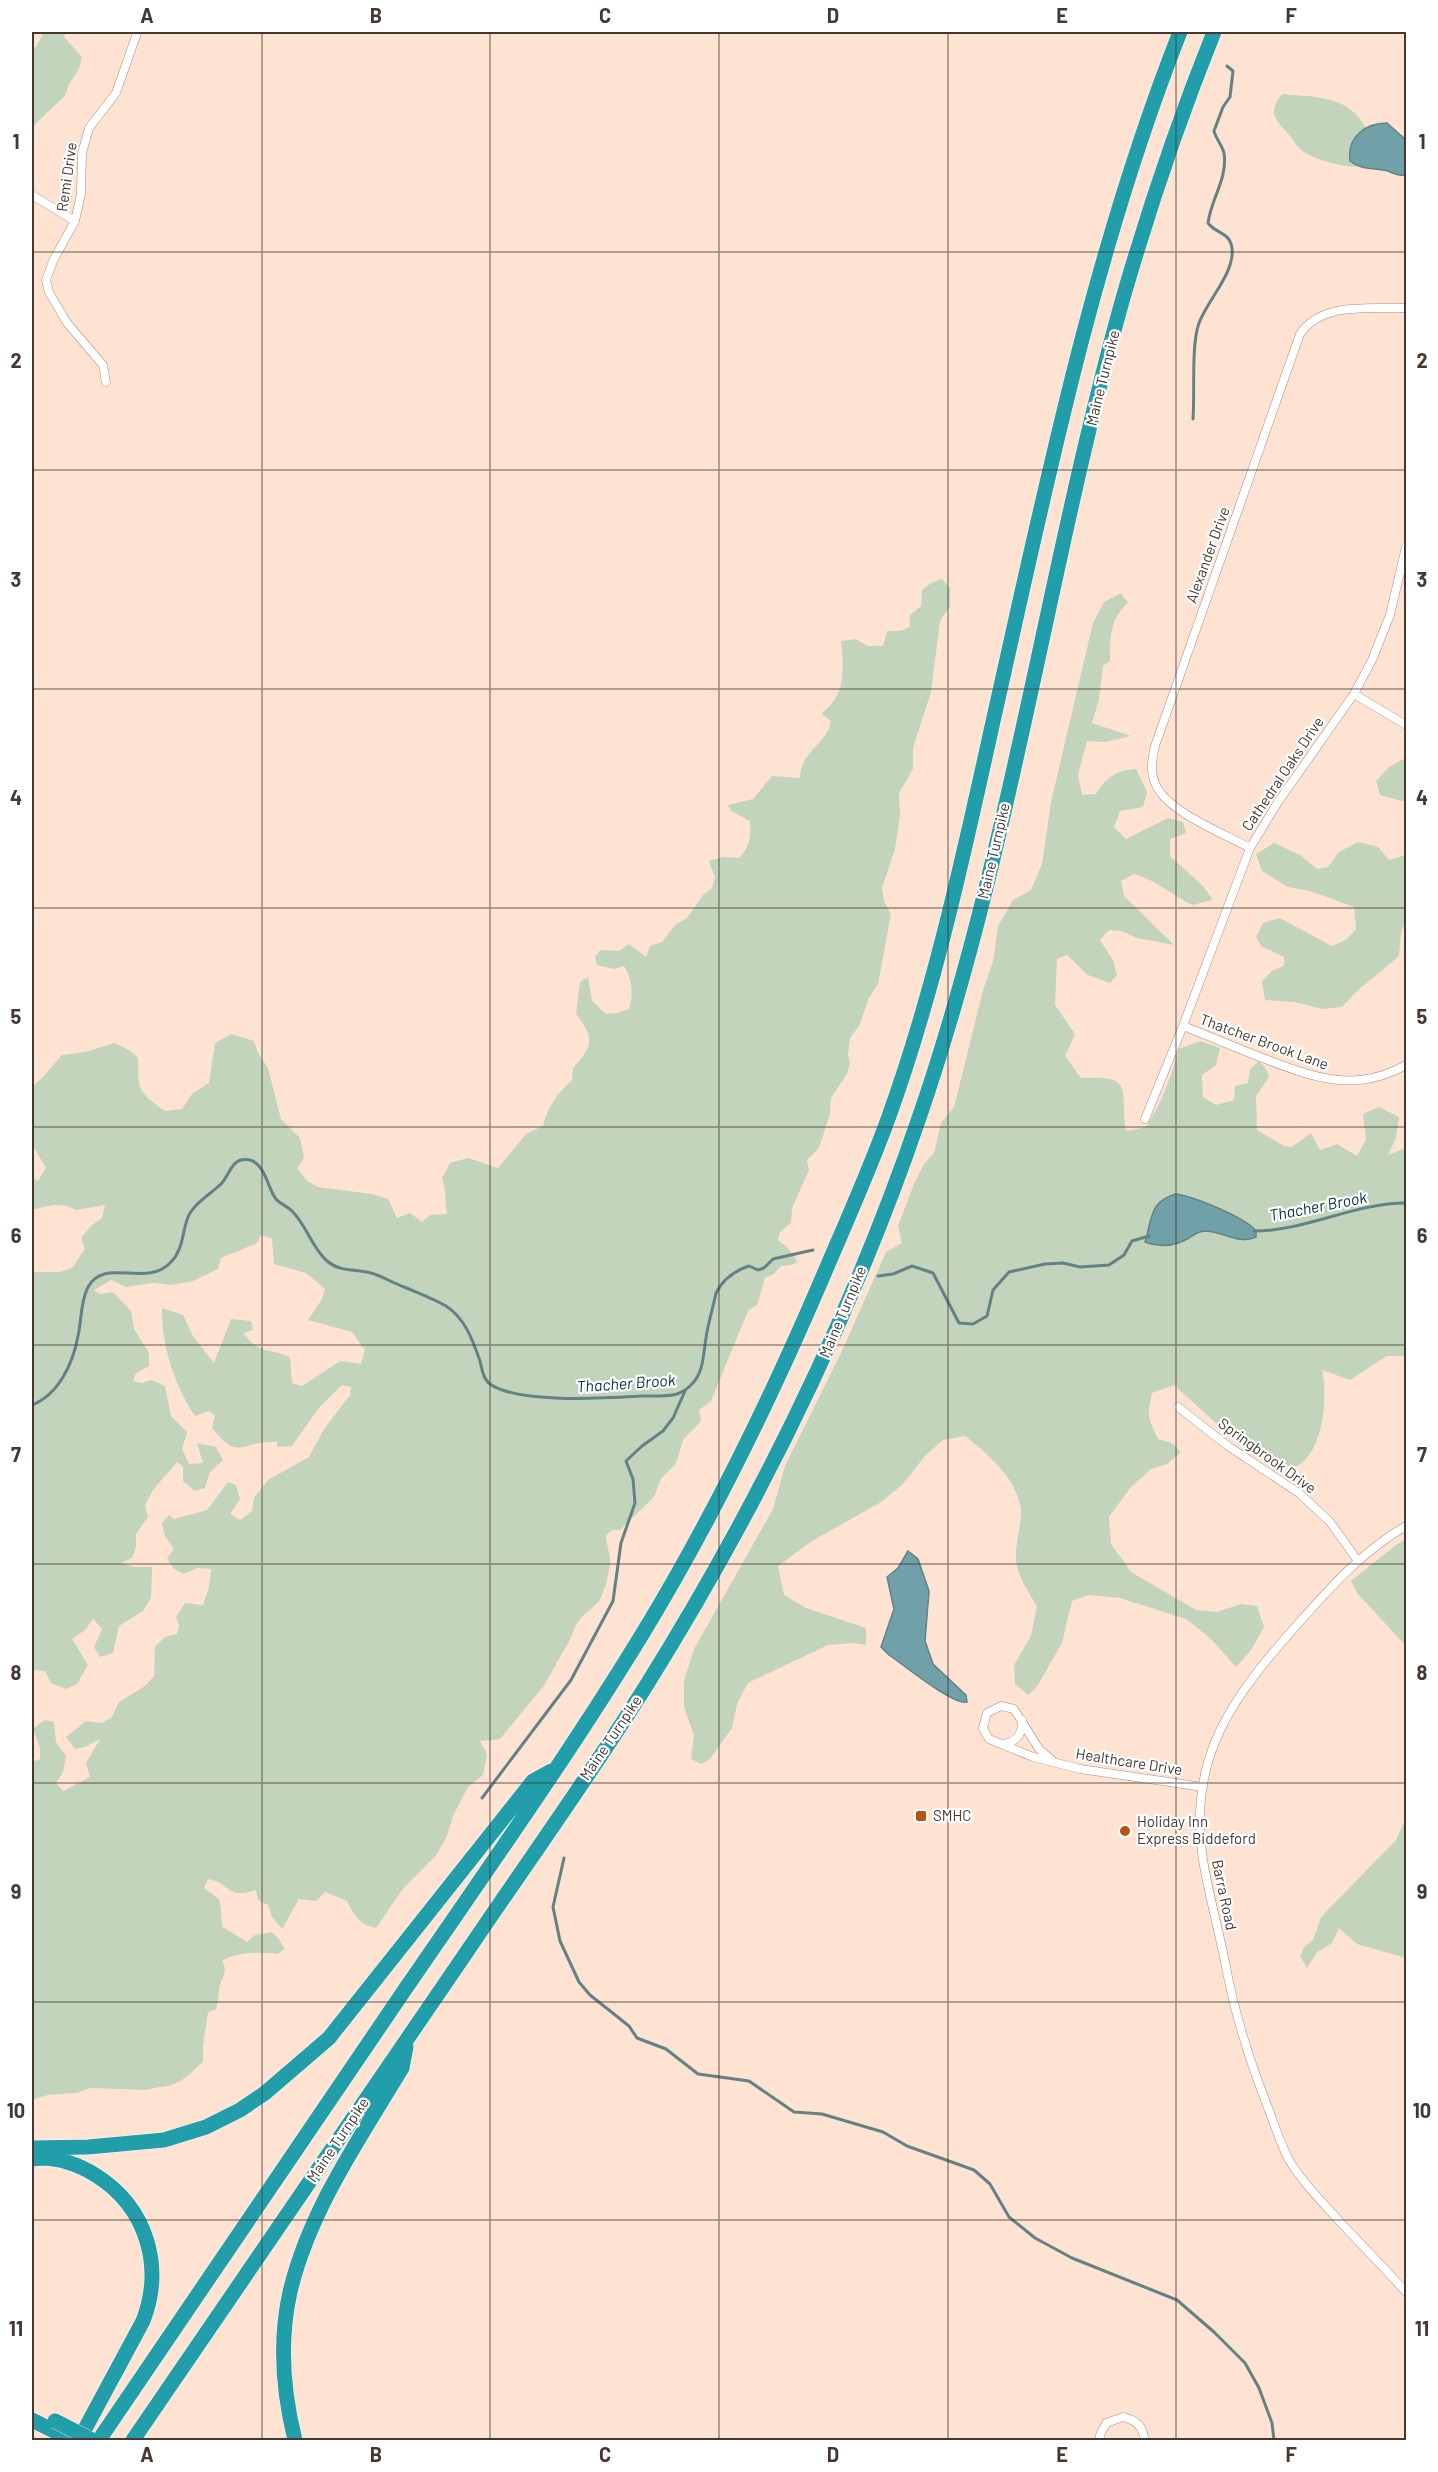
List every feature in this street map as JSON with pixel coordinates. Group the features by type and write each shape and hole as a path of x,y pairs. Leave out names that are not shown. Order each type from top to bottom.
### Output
{"highway":[{"name":"Maine Turnpike","path":"99,2440 555,1769 646,1628 703,1528 755,1428 851,1211 889,1117 926,1004 956,888 1061,419 1090,303 1124,190 1180,32"},
{"name":"Maine Turnpike","path":"133,2440 647,1684 732,1540 784,1440 828,1347 878,1228 919,1118 948,1028 986,890 1093,417 1123,300 1157,186 1214,32"},
{"path":"32,2148 164,2140 206,2127 240,2110 265,2093 329,2038 533,1782 555,1769"},
{"path":"295,2440 288,2414 284,2381 284,2337 290,2291 316,2220 402,2068 408,2038"},
{"path":"32,2158 60,2161 82,2167 111,2185 137,2215 146,2236 151,2258 152,2281 149,2307 79,2440"},
{"path":"32,2409 72,2440"},
{"path":"32,2420 53,2425 92,2440"}],"street":[{"name":"Remi Drive","path":"106,382 103,365 68,323 49,292 45,280 75,221 81,194 82,153 89,128 116,93 136,36"},
{"path":"32,195 75,221"},
{"name":"Alexander Drive","path":"1250,848 1164,798 1152,775 1155,746 1300,334 1314,319 1335,311 1407,308"},
{"name":"Cathedral Oaks Drive","path":"1144,1119 1183,1026 1250,848 1272,810 1354,694 1383,633 1407,546"},
{"path":"1354,694 1407,725"},
{"name":"Thatcher Brook Lane","path":"1183,1026 1291,1068 1326,1079 1354,1081 1374,1079 1407,1065"},
{"name":"Springbrook Drive","path":"1178,1407 1228,1446 1299,1493 1330,1522 1358,1561"},
{"name":"Barra Road","path":"1407,1526 1358,1561 1295,1627 1234,1701 1212,1747 1203,1787 1200,1817 1202,1848 1231,1998 1246,2050 1277,2132 1290,2160 1317,2197 1407,2292"},
{"path":"1004,1706 1010,1707 1019,1714 1022,1725 1020,1734 1010,1743 1000,1744 989,1739 984,1731 983,1723 990,1711 1004,1706"},
{"name":"Healthcare Drive","path":"1019,1714 1039,1749 1053,1761"},
{"name":"Healthcare Drive","path":"1000,1744 1033,1757 1080,1769 1203,1787"},
{"path":"1100,2440 1100,2435 1107,2424 1123,2417 1139,2425 1144,2440"}],"green space":[{"path":"44,32 65,32 64,37 82,57 79,69 69,84 65,96 32,127 32,48 36,47"},
{"path":"1282,94 1330,100 1350,109 1359,117 1366,128 1355,165 1362,167 1330,162 1313,157 1300,149 1275,117 1274,109"},
{"path":"942,579 950,588 950,606 940,621 931,692 913,748 913,769 899,793 900,815 895,849 882,888 884,901 891,914 878,984 869,998 859,1026 850,1038 848,1055 850,1063 847,1074 831,1098 830,1114 819,1148 807,1160 809,1170 792,1208 791,1223 780,1232 778,1240 788,1248 798,1262 781,1266 774,1274 765,1278 757,1305 748,1311 711,1401 699,1410 701,1421 683,1440 676,1463 661,1479 654,1497 620,1530 613,1530 606,1535 610,1562 600,1600 579,1621 543,1687 500,1739 480,1741 487,1754 483,1775 468,1787 437,1854 402,1890 376,1928 358,1919 347,1901 325,1892 316,1901 299,1899 282,1929 272,1917 268,1905 258,1900 256,1890 246,1893 234,1892 208,1879 204,1888 219,1899 223,1927 247,1942 255,1935 272,1932 285,1949 277,1954 249,1953 222,1961 225,1968 218,2003 216,2009 208,2012 203,2062 184,2079 169,2086 147,2090 91,2088 76,2093 48,2095 32,2100 32,1762 40,1759 40,1748 33,1729 44,1720 54,1722 56,1742 66,1756 63,1772 56,1783 63,1791 90,1777 86,1763 100,1739 85,1747 75,1749 66,1737 86,1721 102,1723 112,1717 119,1702 145,1686 154,1676 155,1647 165,1637 177,1634 179,1626 176,1617 185,1603 203,1605 209,1587 211,1569 197,1568 184,1574 174,1569 167,1558 174,1549 165,1536 162,1523 169,1515 174,1519 207,1510 228,1482 236,1485 240,1499 230,1514 240,1520 252,1511 254,1498 268,1480 309,1457 324,1429 350,1395 351,1387 342,1385 318,1409 292,1446 277,1447 277,1442 241,1447 229,1445 212,1428 215,1415 209,1411 195,1416 181,1392 167,1351 162,1308 183,1315 193,1336 214,1363 231,1319 251,1321 253,1330 243,1333 259,1348 290,1357 292,1383 302,1386 340,1361 361,1364 365,1350 352,1332 308,1320 322,1299 325,1289 306,1273 274,1264 272,1239 261,1235 257,1243 221,1258 218,1269 193,1281 171,1285 153,1283 126,1287 111,1280 94,1290 100,1294 113,1292 131,1311 134,1329 149,1353 149,1366 136,1373 133,1381 142,1383 151,1380 165,1386 171,1416 187,1432 182,1449 189,1464 203,1463 197,1443 216,1447 223,1460 210,1472 205,1488 195,1491 183,1481 183,1467 177,1462 153,1490 145,1505 148,1517 136,1534 136,1547 132,1558 121,1563 134,1567 152,1567 151,1598 143,1611 119,1626 113,1653 100,1657 94,1647 102,1629 93,1619 85,1630 72,1639 88,1665 77,1684 66,1689 51,1683 45,1671 34,1670 32,1667 32,1272 60,1272 72,1268 85,1249 81,1238 102,1218 105,1205 76,1210 54,1205 32,1210 32,1178 38,1181 46,1168 33,1146 32,1087 62,1055 86,1052 114,1043 129,1050 138,1058 139,1084 149,1099 165,1111 182,1109 192,1094 209,1083 215,1043 231,1034 254,1041 258,1053 268,1068 281,1119 300,1138 304,1158 297,1168 307,1181 318,1187 372,1194 388,1199 397,1218 410,1213 422,1222 430,1215 447,1214 442,1178 450,1163 468,1158 498,1168 526,1134 543,1126 554,1101 572,1080 573,1068 585,1054 589,1042 586,1029 576,1014 580,982 588,977 592,1001 606,1014 629,1009 632,992 627,971 624,966 614,969 597,965 595,957 600,950 619,951 629,944 646,957 650,946 662,942 675,925 687,918 703,895 712,888 715,877 709,861 723,857 739,858 748,845 750,821 731,811 728,805 753,799 772,776 800,778 804,761 829,729 831,721 822,714 840,690 842,682 841,641 856,639 867,646 883,646 887,631 900,631 910,627 910,615 921,606 922,590"},
{"path":"1121,593 1128,603 1114,622 1110,661 1103,666 1099,699 1092,723 1131,736 1106,742 1087,741 1078,775 1082,795 1096,794 1113,776 1123,771 1136,769 1147,792 1143,807 1120,811 1114,827 1126,839 1168,818 1183,822 1186,833 1170,839 1170,856 1203,886 1213,900 1192,905 1157,884 1134,874 1121,881 1124,896 1174,945 1109,930 1100,940 1113,960 1117,975 1110,983 1088,975 1067,955 1057,959 1055,1005 1075,1034 1065,1056 1081,1078 1111,1079 1118,1083 1122,1088 1126,1131 1146,1127 1166,1089 1179,1049 1200,1041 1220,1048 1216,1065 1202,1075 1203,1097 1216,1105 1234,1100 1235,1086 1248,1083 1250,1069 1259,1061 1266,1069 1269,1077 1256,1096 1257,1130 1284,1146 1292,1147 1311,1133 1320,1150 1337,1144 1357,1156 1366,1140 1363,1114 1379,1107 1399,1117 1396,1138 1388,1155 1406,1148 1406,1356 1387,1356 1350,1380 1322,1370 1324,1408 1318,1436 1306,1459 1297,1466 1284,1469 1218,1425 1174,1385 1152,1393 1149,1417 1158,1439 1172,1443 1181,1452 1167,1464 1151,1469 1131,1487 1109,1517 1111,1544 1131,1572 1196,1610 1217,1612 1241,1604 1257,1606 1264,1627 1251,1650 1236,1667 1211,1639 1186,1619 1120,1598 1089,1595 1072,1601 1062,1643 1038,1685 1028,1695 1015,1684 1014,1665 1031,1636 1037,1606 1017,1566 1016,1548 1021,1513 1019,1501 1009,1479 1001,1469 965,1436 943,1440 925,1456 902,1485 881,1502 812,1541 778,1566 784,1595 806,1608 866,1628 866,1645 853,1643 828,1645 748,1683 737,1704 732,1728 710,1759 701,1764 691,1759 694,1736 684,1707 684,1681 694,1649 773,1509 785,1466 842,1351 886,1252 902,1243 898,1226 914,1184 924,1164 934,1153 941,1123 954,1107 983,990 993,962 998,926 1013,900 1031,890 1042,864 1051,802 1093,623 1104,602"},
{"path":"1406,759 1406,802 1380,795 1376,781 1388,768"},
{"path":"1358,842 1378,847 1389,860 1406,855 1406,918 1401,933 1399,956 1357,991 1342,1007 1323,1009 1294,1002 1265,1000 1262,981 1273,970 1284,966 1284,957 1261,946 1256,937 1263,923 1280,918 1332,946 1347,939 1356,929 1354,907 1310,891 1288,887 1262,871 1256,854 1274,843 1300,855 1317,869 1328,867 1339,852"},
{"path":"1406,1539 1406,1646 1357,1593 1351,1581"},
{"path":"1406,1817 1406,1958 1357,1944 1339,1928 1332,1943 1317,1952 1307,1968 1300,1956 1304,1947 1313,1940 1321,1917 1396,1840"}],"water":[{"path":"1387,123 1406,140 1406,175 1361,167 1350,161 1351,145 1359,133 1372,126"},
{"path":"1176,1194 1207,1203 1231,1214 1256,1231 1256,1237 1243,1240 1206,1231 1173,1244 1156,1245 1145,1242 1156,1206 1167,1197"},
{"path":"908,1551 918,1559 929,1591 925,1641 933,1664 966,1695 967,1702 940,1691 881,1647 894,1609 887,1577 898,1568"}],"waterway":[{"path":"1193,419 1194,356 1199,323 1225,276 1232,257 1229,239 1208,223 1224,171 1224,153 1214,131 1223,107 1230,97 1233,71 1227,66"},
{"name":"Thacher Brook","path":"32,1405 57,1386 68,1368 76,1347 85,1293 95,1278 115,1273 150,1273 161,1270 171,1262 180,1247 187,1220 193,1209 222,1183 233,1166 241,1160 249,1160 260,1168 276,1199 290,1209 302,1223 317,1250 327,1261 342,1269 375,1274 446,1306 453,1311 467,1330 484,1377 488,1382 503,1390 521,1395 586,1398 664,1396 681,1392 689,1387 698,1376 716,1293 726,1280 738,1270 749,1266 758,1270 764,1268 773,1259 813,1250"},
{"name":"Thacher Brook","path":"1254,1231 1292,1227 1368,1207 1406,1203"},
{"name":"Thacher Brook","path":"878,1276 893,1274 912,1266 933,1273 959,1323 973,1324 987,1316 993,1290 1009,1272 1045,1264 1063,1263 1080,1267 1109,1265 1124,1255 1132,1241 1149,1236"},
{"path":"482,1798 571,1680 613,1601 621,1543 635,1503 633,1479 626,1461 663,1431 673,1418 685,1391"},
{"path":"564,1858 553,1907 560,1941 579,1982 590,1995 629,2026 637,2038 666,2049 698,2074 749,2081 794,2112 822,2114 883,2132 907,2146 974,2170 990,2184 1009,2217 1035,2238 1072,2258 1177,2300 1214,2332 1245,2363 1259,2388 1272,2423 1274,2440"}],"place":[{"name":"SMHC","path":"921,1816"},
{"name":"Holiday Inn Express Biddeford","path":"1125,1831"}]}
